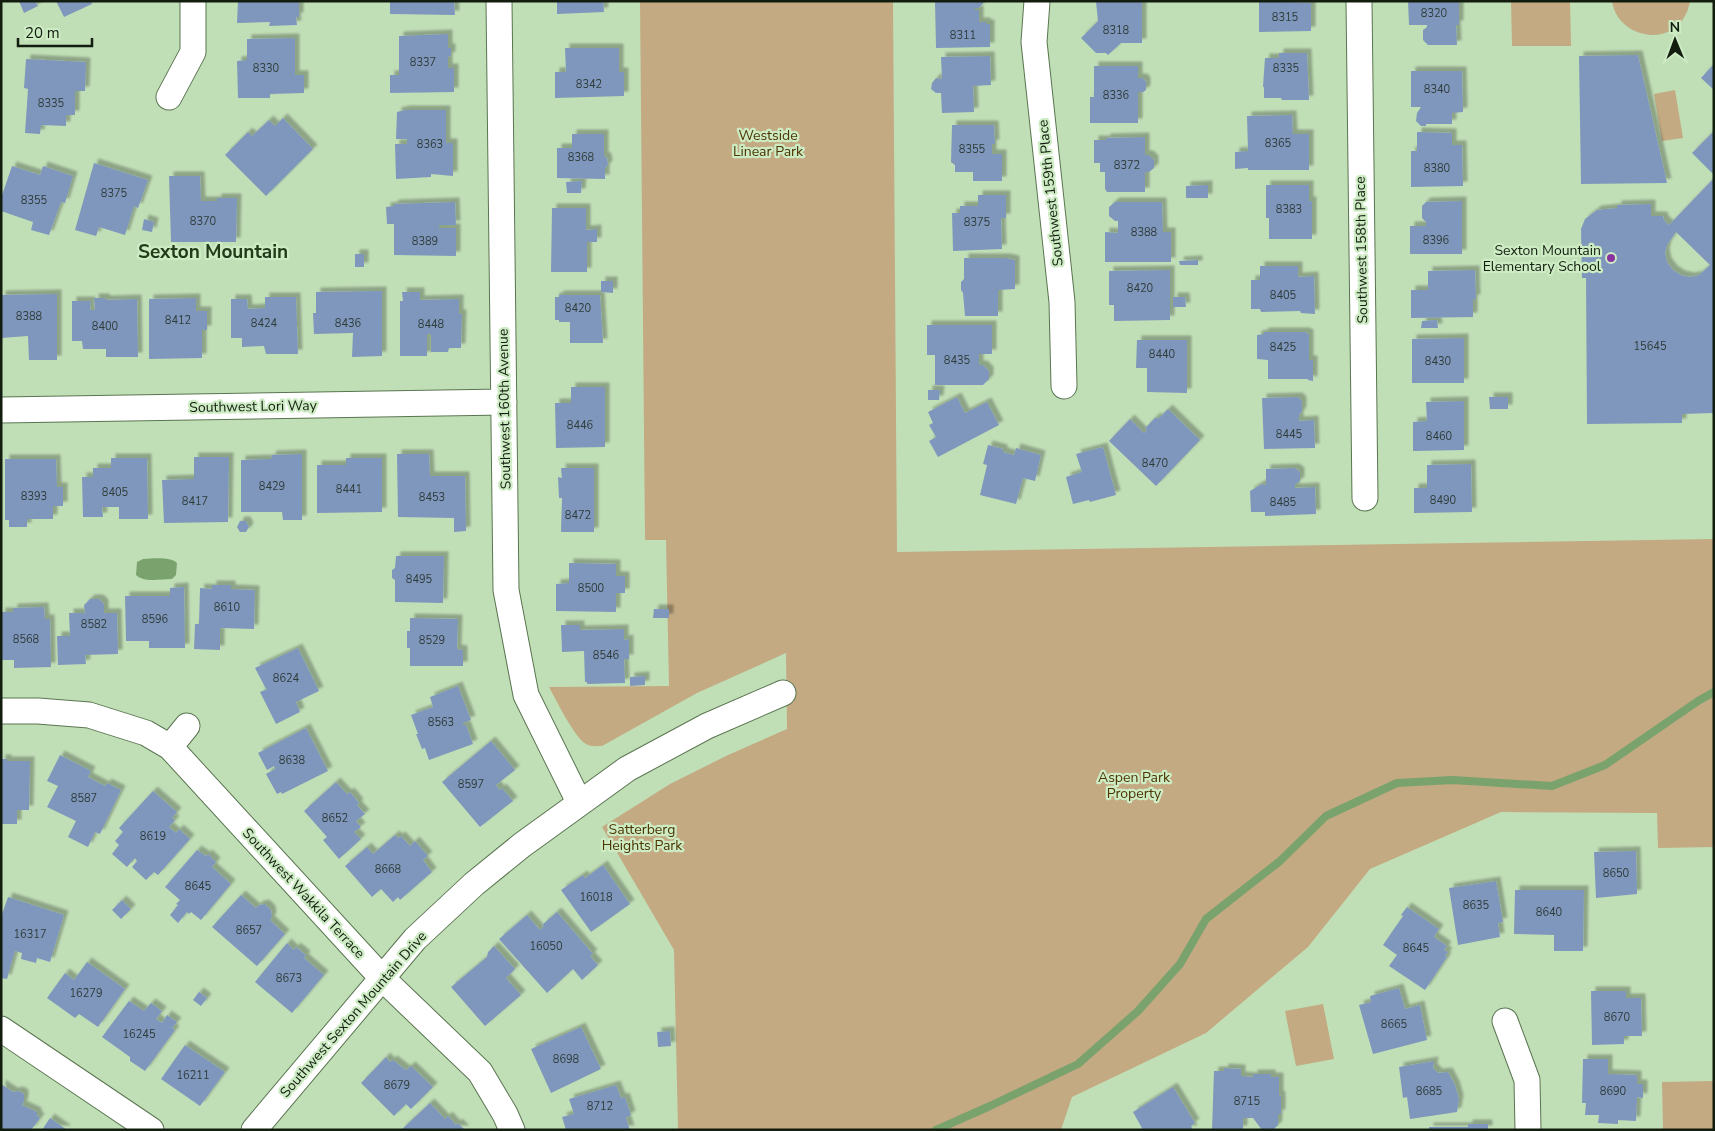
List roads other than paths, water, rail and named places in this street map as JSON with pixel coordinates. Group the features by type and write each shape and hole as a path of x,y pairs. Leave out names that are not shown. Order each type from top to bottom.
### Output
{"street":[{"path":"169,97 193,52 193,1"},
{"name":"Southwest 160th Avenue","path":"500,1 506,590 526,695 579,802"},
{"name":"Southwest 159th Place","path":"1036,1 1034,42 1062,302 1064,386"},
{"name":"Southwest 158th Place","path":"1359,1 1364,498"},
{"name":"Southwest Lori Way","path":"1,410 504,402"},
{"name":"Southwest Sexton Mountain Drive","path":"254,1130 415,939 474,884 579,802 627,769 707,726 783,693"},
{"name":"Southwest Wakkila Terrace","path":"1,711 38,711 88,715 146,733 170,747 383,978 480,1072 505,1114 512,1130"},
{"path":"170,747 187,726"},
{"path":"1505,1021 1527,1080 1528,1130"},
{"path":"1,1029 151,1130"}],"waterway":[{"path":"936,1130 1078,1064 1138,1011 1180,964 1206,919 1280,861 1326,816 1397,783 1452,780 1552,786 1605,765 1714,692"}],"place":[{"name":"Sexton Mountain Elementary School","path":"1611,258"}],"district":[{"name":"Sexton Mountain","path":"213,251"}],"park label":[{"name":"Westside Linear Park","path":"768,144"},
{"name":"Aspen Park Property","path":"1134,786"},
{"name":"Satterberg Heights Park","path":"642,838"}]}
